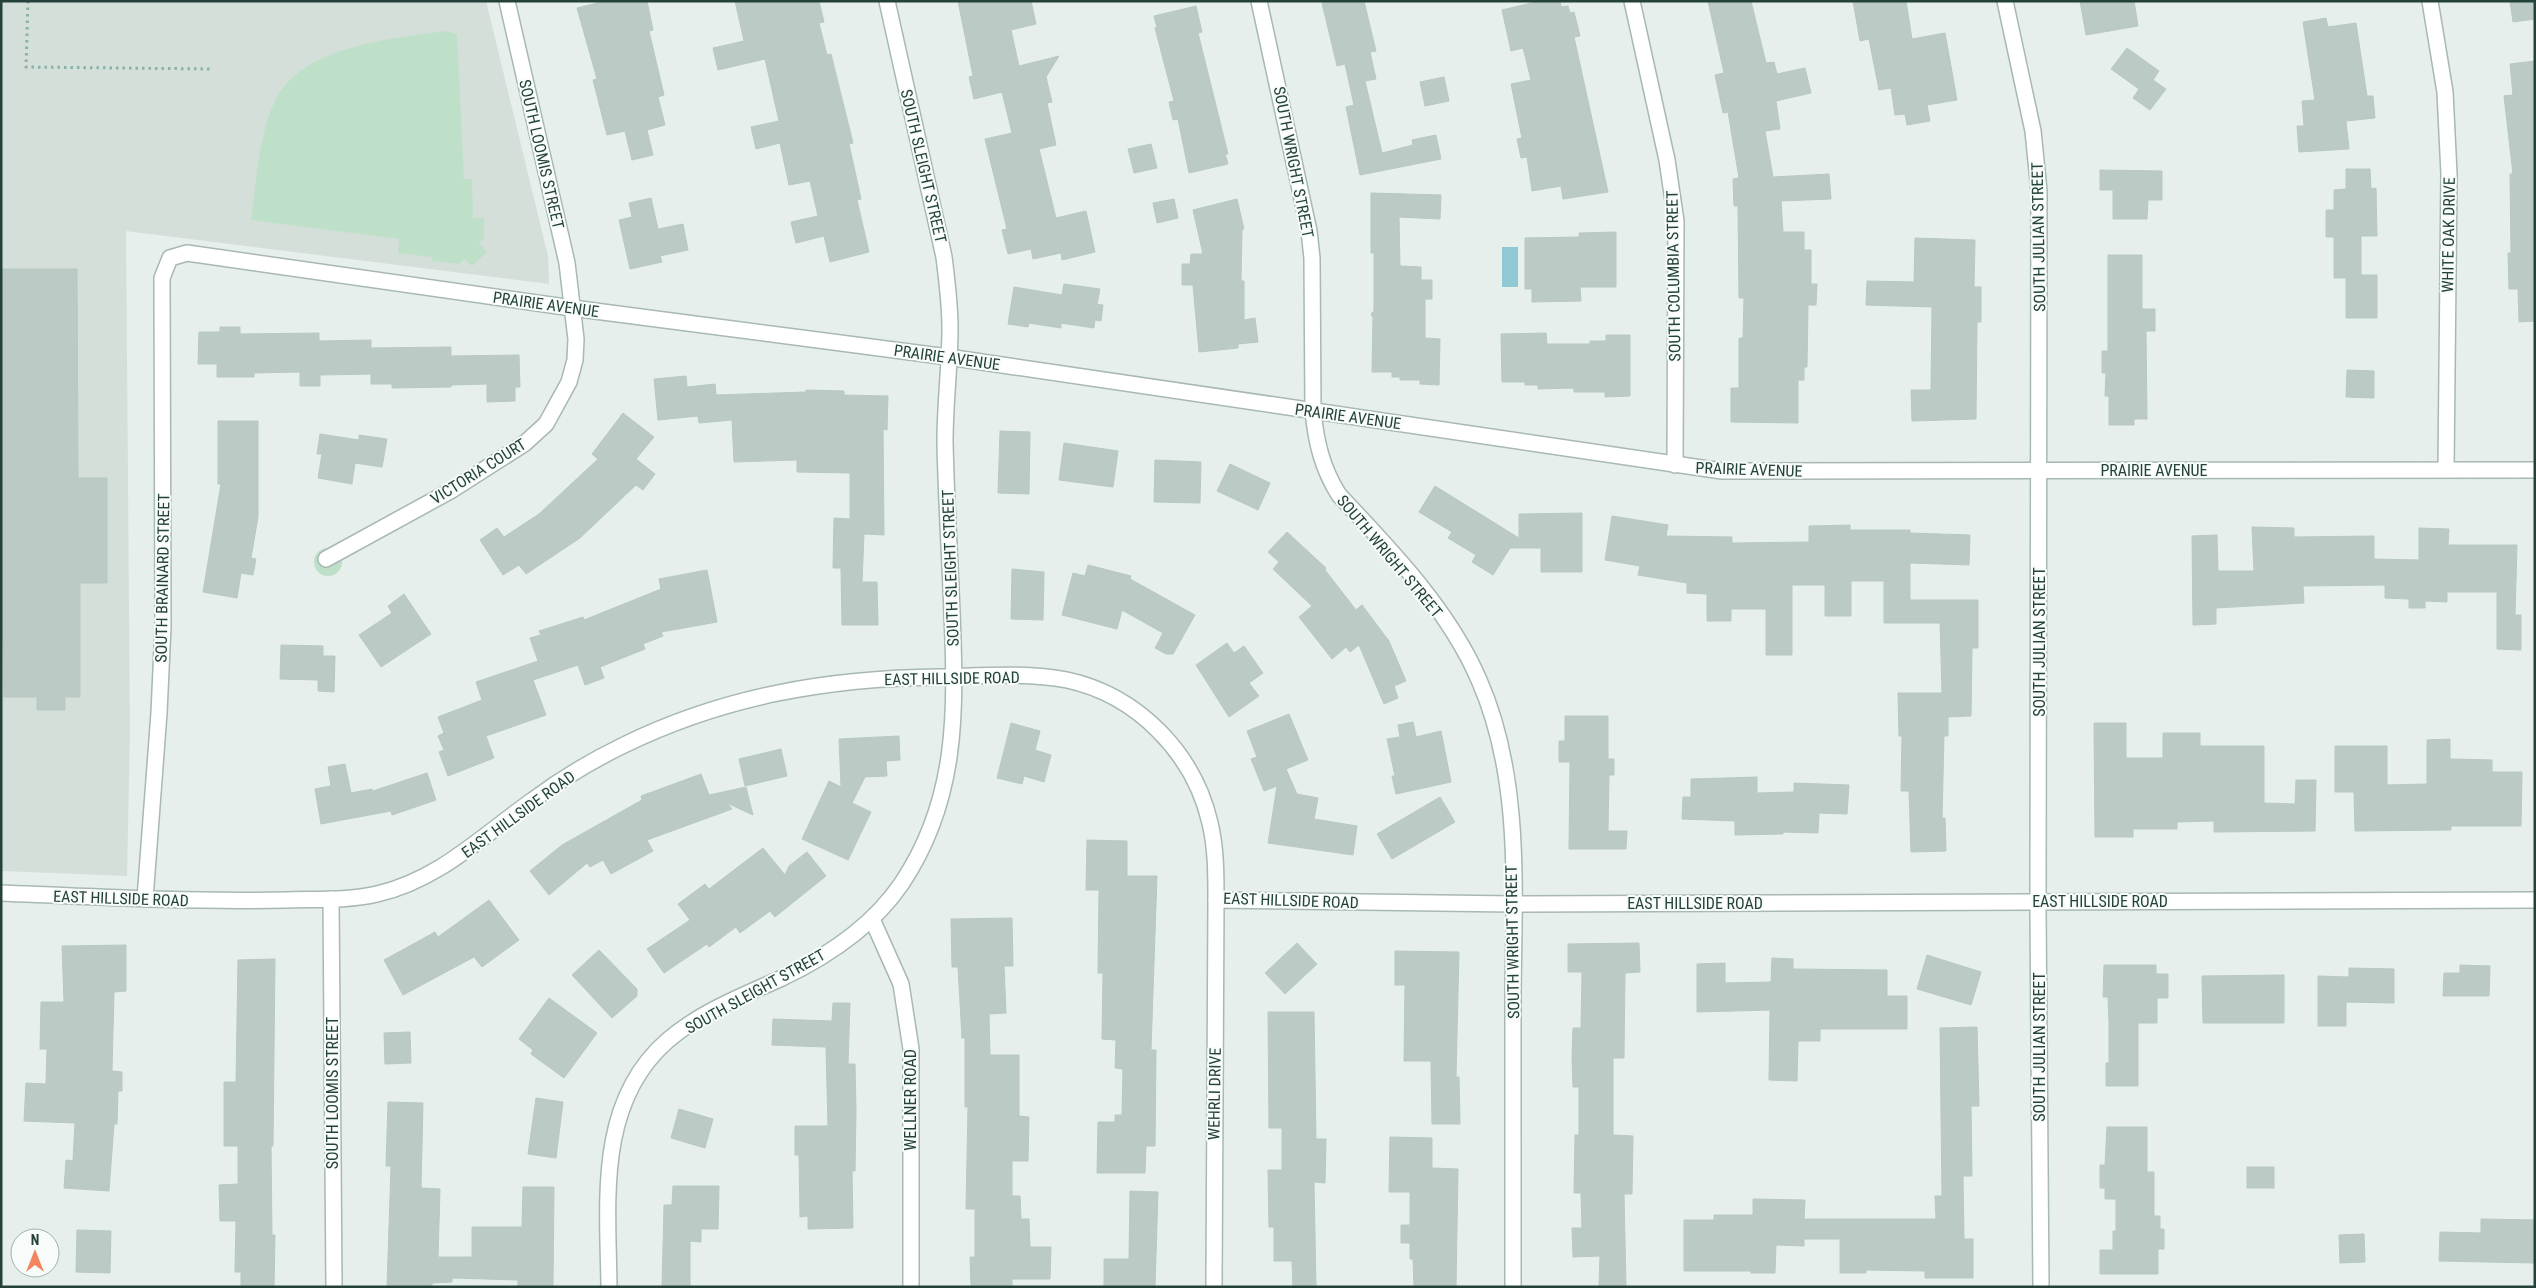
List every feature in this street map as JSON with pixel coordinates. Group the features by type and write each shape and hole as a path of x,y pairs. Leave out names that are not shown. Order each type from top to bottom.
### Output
{"street":[{"name":"SOUTH LOOMIS STREET","path":"507,1 567,263 572,308"},
{"name":"SOUTH SLEIGHT STREET","path":"609,1287 610,1157 616,1127 624,1102 645,1065 666,1042 692,1023 723,1005 800,969 850,937 872,919 902,882 922,849 938,814 947,776 953,732 955,676 945,441 949,295 944,257 887,1"},
{"name":"SOUTH WRIGHT STREET","path":"1260,1 1309,231 1312,258 1313,411 1315,436 1328,477 1339,495 1425,593 1459,642 1480,680 1505,763 1510,812 1514,904 1513,1287"},
{"name":"SOUTH COLUMBIA STREET","path":"1632,1 1668,160 1676,221 1675,465"},
{"name":"SOUTH JULIAN STREET","path":"2005,1 2037,158 2039,470 2038,901 2041,1287"},
{"name":"WHITE OAK DRIVE","path":"2430,1 2445,92 2449,174 2446,470"},
{"name":"PRAIRIE AVENUE","path":"170,258 187,253 572,308 948,357 1722,471 2535,470"},
{"name":"SOUTH BRAINARD STREET","path":"145,899 163,635 162,278 170,258"},
{"name":"VICTORIA COURT","path":"326,559 452,490 524,444 546,424 569,382 575,360 576,339 572,308"},
{"name":"EAST HILLSIDE ROAD","path":"1,893 238,901 331,898 377,894 410,884 448,864 563,779 624,745 690,717 755,697 818,684 955,676 1043,677 1064,680 1107,694 1145,718 1168,740 1189,770 1204,800 1214,841 1216,900 1514,904 2535,900"},
{"name":"SOUTH LOOMIS STREET","path":"331,898 334,1287"},
{"name":"WEHRLI DRIVE","path":"1214,1287 1216,900"},
{"name":"WELLNER ROAD","path":"872,919 901,984 909,1033 911,1287"}],"path":[{"path":"28,1 26,68 213,68"}],"shaded area":[{"path":"1,1 486,1 548,256 549,284 126,231 130,733 127,876 1,871"}],"green space":[{"path":"445,31 457,34 464,179 472,179 473,218 484,218 484,238 479,243 487,252 472,266 464,259 459,264 432,261 432,257 398,253 399,239 251,220 259,157 266,125 277,97 290,80 308,66 329,55 400,37"},
{"path":"328,548 338,552 342,562 338,572 328,576 318,572 314,562 318,552"}],"water":[{"path":"1502,247 1518,247 1518,287 1502,287"}],"building":[{"path":"606,1 647,1 653,30 649,31 664,95 658,97 665,125 647,130 653,155 632,160 625,131 607,135 593,80 597,79 577,8"},
{"path":"735,1 819,1 824,22 819,23 827,55 831,54 853,143 849,144 861,199 857,200 869,252 830,262 824,236 796,243 791,222 818,216 810,181 789,185 780,143 756,149 751,127 779,121 765,59 718,70 713,48 744,41"},
{"path":"958,1 1031,1 1036,24 1011,30 1019,66 1059,56 1046,77 1052,102 1047,103 1056,145 1039,149 1056,218 1086,211 1095,252 1062,260 1061,253 1033,259 1031,249 1008,254 1002,230 1007,229 985,139 1012,133 1002,92 974,99 969,77 973,76"},
{"path":"1331,1 1364,1 1376,51 1370,52 1376,79 1365,81 1382,153 1413,145 1412,140 1436,135 1441,159 1360,175 1346,107 1354,105 1345,64 1337,66 1322,3"},
{"path":"1540,1 1560,1 1561,7 1568,6 1570,13 1574,12 1580,36 1574,37 1608,192 1563,199 1561,186 1532,191 1527,157 1521,158 1517,139 1522,138 1511,84 1531,80 1523,48 1511,51 1502,10"},
{"path":"1708,1 1751,1 1766,63 1774,62 1777,74 1805,68 1811,93 1776,101 1780,129 1765,131 1773,177 1829,174 1831,199 1781,201 1783,232 1804,232 1804,250 1811,250 1811,284 1817,284 1816,305 1808,305 1807,367 1804,367 1804,380 1798,380 1798,423 1731,422 1731,388 1739,388 1739,338 1743,338 1744,298 1739,298 1738,206 1734,206 1733,179 1739,178 1728,112 1723,113 1715,75 1724,73"},
{"path":"1853,1 1906,1 1912,39 1945,33 1957,100 1927,105 1930,121 1907,125 1905,114 1895,115 1891,88 1879,90 1869,39 1860,41"},
{"path":"2080,1 2134,1 2138,26 2086,35"},
{"path":"2510,1 2535,1 2535,19 2513,22"},
{"path":"1196,6 1202,32 1198,33 1228,154 1225,154 1228,164 1189,173 1178,119 1173,120 1169,102 1174,101 1155,28 1157,27 1154,16"},
{"path":"2326,18 2328,27 2356,23 2367,96 2373,96 2375,118 2346,121 2349,149 2299,152 2297,126 2304,126 2302,101 2315,100 2303,22"},
{"path":"2127,48 2159,71 2153,80 2166,89 2150,110 2133,98 2139,89 2111,69"},
{"path":"2535,61 2535,321 2519,322 2518,289 2509,289 2508,253 2511,253 2510,174 2513,174 2504,96 2513,95 2510,64"},
{"path":"1444,77 1449,101 1425,106 1420,82"},
{"path":"1151,144 1157,168 1134,173 1128,149"},
{"path":"2346,169 2370,169 2371,189 2376,188 2377,236 2361,236 2361,275 2377,275 2377,318 2346,318 2346,278 2334,278 2334,237 2326,237 2326,210 2334,210 2334,190 2346,189"},
{"path":"2100,170 2162,171 2162,200 2148,200 2147,219 2113,219 2113,190 2100,190"},
{"path":"1371,193 1441,195 1440,219 1399,217 1400,266 1421,267 1421,280 1432,280 1432,299 1425,299 1425,338 1440,339 1439,385 1420,384 1420,380 1400,380 1400,377 1392,377 1392,372 1372,372 1373,318 1371,314 1374,311 1374,253 1371,253"},
{"path":"651,198 658,229 683,224 688,250 660,256 662,262 630,269 619,220 632,217 629,203"},
{"path":"1174,199 1178,218 1157,223 1153,203"},
{"path":"1237,199 1244,229 1242,229 1241,281 1244,281 1244,320 1255,318 1258,342 1238,344 1238,348 1199,352 1193,285 1182,285 1182,264 1190,264 1191,254 1203,254 1193,210"},
{"path":"1616,232 1616,287 1580,287 1581,301 1532,302 1532,289 1525,289 1525,238 1579,237 1579,233"},
{"path":"1915,238 1975,240 1974,287 1981,287 1981,322 1977,322 1976,419 1912,421 1911,390 1931,390 1932,307 1866,305 1867,281 1914,282"},
{"path":"2108,255 2142,255 2142,309 2155,309 2155,331 2146,331 2147,419 2134,419 2134,425 2109,425 2109,396 2105,396 2106,373 2102,373 2102,351 2108,351"},
{"path":"1,269 77,269 78,478 107,478 107,583 80,583 80,697 65,697 65,710 37,710 37,697 4,697 3,642 1,642"},
{"path":"1064,284 1100,289 1097,304 1103,305 1101,321 1095,320 1094,328 1061,323 1061,328 1029,323 1028,327 1008,324 1014,287 1062,295"},
{"path":"220,327 240,327 240,334 319,333 319,341 371,340 371,348 451,347 451,356 519,355 520,387 515,387 515,401 487,402 487,384 392,388 392,384 371,384 371,374 320,375 320,386 300,386 300,372 254,373 254,377 217,377 217,364 198,364 199,332 220,332"},
{"path":"1546,333 1547,344 1590,344 1590,341 1606,341 1606,335 1630,335 1630,396 1605,397 1605,392 1574,392 1574,388 1538,389 1538,385 1525,385 1525,382 1502,382 1501,334"},
{"path":"2347,370 2374,371 2374,398 2346,397"},
{"path":"686,376 687,387 715,384 716,395 806,392 806,390 844,391 844,395 888,396 887,430 883,429 884,535 864,534 862,582 877,582 878,625 842,625 841,568 833,568 834,518 850,519 850,473 797,472 797,460 734,462 732,420 699,423 698,416 658,420 654,379"},
{"path":"623,413 654,437 636,459 655,474 643,490 636,485 580,538 526,574 519,565 503,575 480,540 497,528 504,537 539,514 598,459 592,454"},
{"path":"218,421 258,421 258,517 251,558 256,559 253,575 241,573 237,598 203,592 221,484 218,484"},
{"path":"1000,431 1030,432 1029,494 998,493"},
{"path":"320,434 359,440 359,435 387,439 382,467 355,463 352,484 318,478 322,454 317,454"},
{"path":"1064,443 1118,451 1113,487 1059,480"},
{"path":"1155,460 1201,462 1200,503 1154,502"},
{"path":"1230,464 1270,483 1258,510 1217,491"},
{"path":"1435,486 1519,538 1519,514 1582,513 1582,572 1541,572 1541,548 1510,548 1493,575 1472,562 1476,555 1448,538 1452,532 1419,512"},
{"path":"1612,516 1668,525 1666,536 1732,537 1732,543 1809,542 1809,526 1850,525 1850,530 1910,530 1910,533 1970,535 1969,565 1910,563 1910,600 1978,600 1978,648 1972,648 1971,716 1948,717 1948,736 1944,736 1942,818 1945,818 1946,851 1911,852 1909,791 1901,791 1902,736 1899,736 1898,693 1942,693 1940,623 1884,623 1884,581 1851,581 1851,616 1825,616 1825,585 1792,585 1792,655 1766,655 1766,609 1731,609 1731,621 1707,621 1707,594 1687,593 1687,583 1638,575 1640,566 1605,560"},
{"path":"2252,527 2294,528 2294,537 2374,536 2374,559 2419,560 2419,528 2449,529 2448,545 2517,545 2515,615 2521,615 2521,650 2497,649 2497,592 2447,592 2447,602 2425,601 2425,608 2409,608 2409,599 2385,598 2385,585 2303,586 2304,603 2216,608 2216,624 2193,625 2192,536 2217,535 2218,571 2254,571"},
{"path":"1287,532 1326,568 1325,570 1356,610 1362,605 1389,641 1406,681 1394,686 1398,698 1384,704 1359,645 1350,652 1346,647 1332,659 1299,617 1312,606 1273,569 1279,562 1268,552"},
{"path":"1088,565 1131,576 1130,579 1195,615 1173,654 1166,654 1155,648 1163,633 1122,610 1117,629 1062,615 1073,573 1085,576"},
{"path":"1012,569 1044,572 1043,620 1011,619"},
{"path":"707,570 717,622 661,632 663,636 643,644 645,649 600,667 604,678 585,685 578,665 533,680 546,715 486,736 494,758 448,776 439,752 444,750 438,736 444,733 438,717 482,700 476,682 538,661 530,638 541,635 539,631 583,617 584,620 661,589 659,579"},
{"path":"404,594 431,634 381,667 359,635 392,613 388,606"},
{"path":"1227,643 1234,653 1244,646 1263,673 1249,683 1259,696 1229,717 1196,665"},
{"path":"281,645 323,646 323,656 335,656 334,692 318,691 318,680 280,679"},
{"path":"1289,714 1308,760 1286,769 1297,794 1318,798 1314,819 1357,826 1353,855 1268,843 1277,786 1264,791 1251,759 1257,757 1247,731"},
{"path":"1565,716 1608,716 1608,759 1614,759 1614,775 1609,775 1608,831 1627,831 1626,849 1569,849 1570,762 1559,762 1559,741 1565,741"},
{"path":"1413,722 1416,737 1441,731 1451,782 1396,794 1392,776 1395,776 1387,739 1400,737 1398,725"},
{"path":"1011,723 1040,731 1035,750 1051,755 1044,782 1024,776 1022,784 997,778"},
{"path":"2094,723 2126,723 2126,758 2163,758 2163,733 2200,733 2200,746 2264,746 2264,803 2295,804 2296,780 2316,780 2315,831 2214,832 2214,821 2177,822 2177,829 2133,829 2133,837 2095,837"},
{"path":"899,736 900,760 886,761 887,776 865,777 852,803 871,812 848,860 802,839 829,781 841,787 839,739"},
{"path":"2450,739 2450,759 2492,760 2492,772 2522,772 2521,826 2451,826 2451,830 2355,831 2354,792 2335,792 2335,746 2387,746 2387,785 2427,784 2427,740"},
{"path":"781,749 787,776 745,786 739,759"},
{"path":"345,764 351,793 372,789 373,791 427,773 436,800 392,815 391,811 321,824 315,789 331,786 328,767"},
{"path":"701,774 709,795 746,787 753,815 727,803 732,809 647,840 653,851 611,874 603,860 590,867 587,863 549,895 530,871 562,845 642,800 641,796"},
{"path":"1757,777 1757,793 1794,792 1794,783 1849,785 1847,814 1819,813 1818,833 1783,832 1783,834 1735,835 1735,821 1682,819 1683,797 1691,797 1691,779"},
{"path":"1440,797 1455,822 1392,859 1377,834"},
{"path":"1087,840 1127,841 1127,876 1157,876 1151,1050 1156,1050 1155,1146 1146,1146 1145,1173 1097,1173 1098,1122 1115,1122 1115,1115 1122,1115 1123,1069 1115,1068 1116,1040 1102,1039 1103,973 1098,973 1099,890 1086,890"},
{"path":"763,848 785,875 789,866 807,852 826,876 775,917 770,911 740,933 736,927 709,947 707,944 664,973 647,949 690,920 678,904 705,884 709,889"},
{"path":"489,900 519,940 482,967 474,957 403,995 384,960 435,932 438,937"},
{"path":"1012,918 1013,966 1004,966 1006,1013 989,1014 990,1055 1019,1055 1019,1116 1029,1117 1028,1161 1012,1161 1012,1196 1020,1196 1021,1219 1029,1219 1030,1247 1051,1247 1050,1279 1012,1279 1012,1287 971,1287 970,1257 975,1257 975,1209 966,1209 968,1107 965,1107 965,1038 962,1038 958,967 952,967 951,919"},
{"path":"1297,943 1317,964 1285,994 1265,973"},
{"path":"1639,943 1640,972 1625,973 1624,1058 1613,1058 1613,1135 1633,1136 1632,1194 1624,1194 1626,1287 1599,1287 1600,1256 1573,1257 1572,1228 1582,1228 1581,1193 1574,1193 1575,1135 1579,1135 1579,1087 1573,1087 1572,1058 1573,1028 1581,1028 1582,972 1568,972 1568,944"},
{"path":"126,945 126,991 114,992 112,1071 122,1072 122,1091 118,1091 117,1124 114,1124 109,1191 64,1188 66,1160 73,1161 75,1123 24,1121 26,1083 46,1084 47,1049 40,1049 41,1002 64,1002 62,946"},
{"path":"599,950 637,989 637,996 612,1018 572,975"},
{"path":"1395,951 1459,952 1456,1077 1459,1077 1460,1124 1432,1124 1431,1061 1404,1061 1405,985 1395,985"},
{"path":"1927,955 1981,972 1971,1005 1917,989"},
{"path":"1772,958 1793,959 1793,969 1887,970 1887,996 1907,996 1907,1029 1820,1029 1820,1041 1798,1041 1797,1081 1769,1080 1770,1010 1697,1012 1697,964 1725,963 1725,983 1771,982"},
{"path":"275,959 273,1146 271,1146 272,1235 275,1235 274,1287 241,1287 241,1272 235,1272 236,1221 220,1221 219,1185 238,1184 238,1146 224,1146 224,1082 236,1082 238,960"},
{"path":"2104,965 2156,965 2156,974 2168,974 2168,998 2157,998 2157,1023 2138,1023 2138,1086 2106,1086 2106,1063 2109,1063 2109,1023 2108,997 2103,997"},
{"path":"2460,965 2490,966 2489,996 2443,996 2444,973 2460,973"},
{"path":"2349,968 2394,969 2394,1003 2346,1002 2346,1026 2318,1026 2318,976 2349,977"},
{"path":"2284,975 2284,1023 2203,1023 2202,976"},
{"path":"549,998 597,1033 564,1078 531,1054 533,1050 519,1039"},
{"path":"833,1003 850,1003 848,1064 855,1064 856,1110 855,1171 852,1171 853,1228 808,1229 808,1216 800,1217 799,1155 795,1155 795,1126 828,1126 826,1047 772,1045 773,1019 832,1021"},
{"path":"1268,1012 1314,1012 1316,1139 1326,1139 1325,1183 1314,1182 1316,1287 1293,1287 1292,1261 1274,1261 1274,1227 1269,1227 1268,1170 1282,1170 1282,1128 1269,1128"},
{"path":"1977,1027 1979,1106 1971,1106 1972,1176 1963,1176 1964,1239 1973,1239 1973,1278 1925,1278 1925,1271 1866,1270 1866,1273 1840,1273 1840,1239 1804,1239 1804,1246 1776,1245 1775,1273 1684,1271 1684,1220 1714,1220 1714,1215 1753,1215 1753,1199 1805,1200 1804,1219 1936,1219 1935,1196 1942,1196 1940,1028"},
{"path":"410,1032 411,1063 385,1064 384,1033"},
{"path":"536,1098 563,1102 556,1158 528,1154"},
{"path":"388,1102 423,1103 421,1188 440,1189 438,1257 472,1257 472,1227 522,1227 523,1187 554,1187 553,1287 518,1287 518,1280 452,1278 452,1282 432,1283 432,1287 387,1287 391,1166 386,1166"},
{"path":"679,1109 713,1119 705,1148 671,1138"},
{"path":"2107,1127 2147,1127 2147,1172 2154,1172 2154,1216 2160,1216 2160,1229 2164,1229 2164,1249 2158,1249 2158,1274 2100,1274 2100,1250 2113,1250 2113,1231 2116,1231 2116,1199 2105,1199 2105,1188 2100,1188 2100,1165 2105,1165"},
{"path":"1390,1137 1432,1138 1432,1168 1458,1169 1456,1287 1414,1287 1413,1259 1410,1259 1410,1243 1401,1243 1401,1225 1410,1225 1410,1192 1389,1192"},
{"path":"2247,1167 2274,1167 2274,1188 2247,1188"},
{"path":"673,1186 719,1186 718,1229 701,1229 701,1242 690,1241 690,1287 662,1287 664,1205 672,1205"},
{"path":"1130,1191 1158,1192 1155,1287 1104,1287 1104,1259 1129,1259"},
{"path":"2481,1219 2535,1220 2535,1263 2439,1261 2440,1232 2481,1233"},
{"path":"77,1230 111,1231 110,1273 76,1272"},
{"path":"2364,1234 2365,1262 2340,1263 2339,1235"}]}
